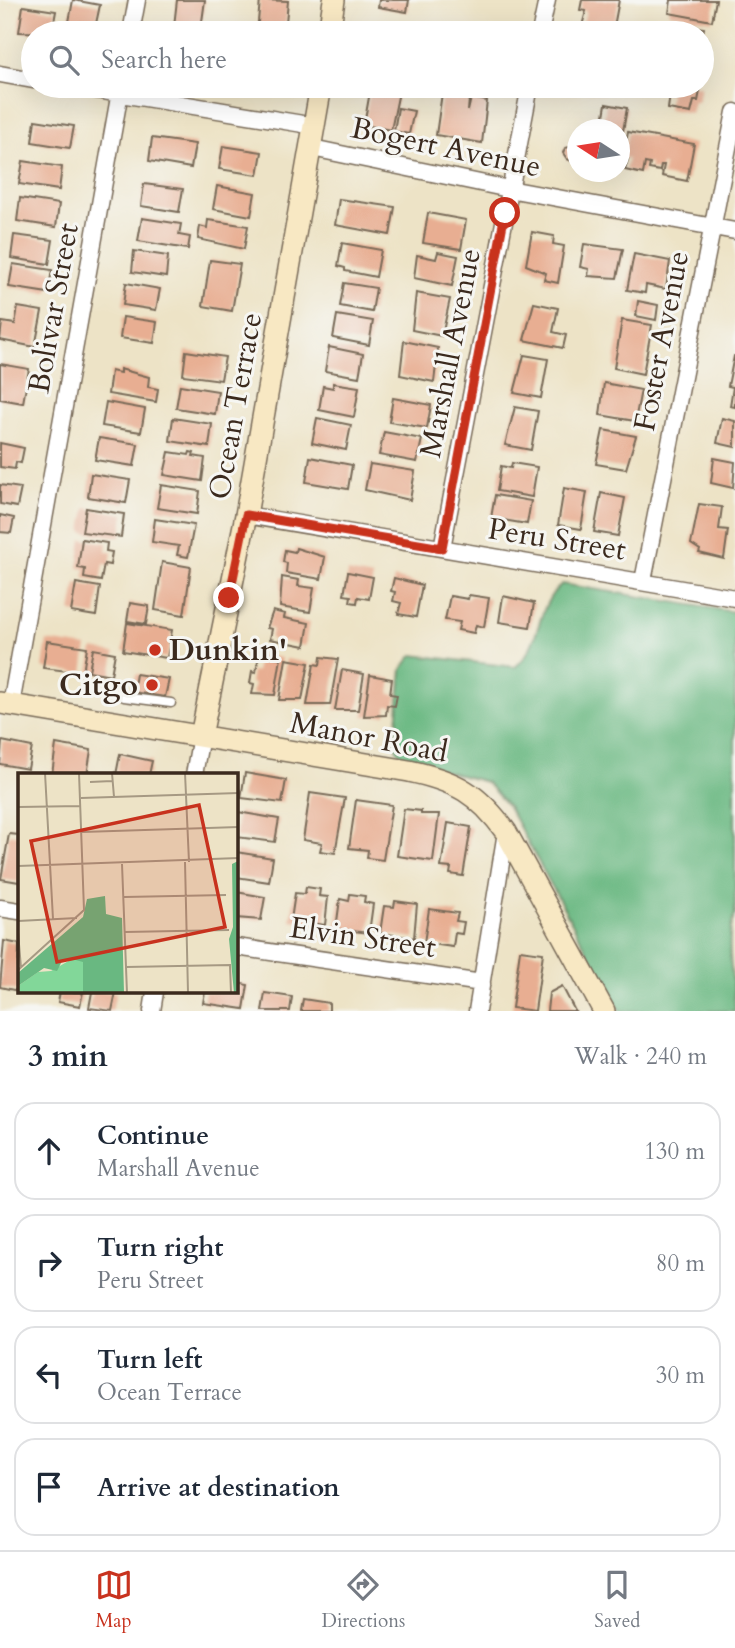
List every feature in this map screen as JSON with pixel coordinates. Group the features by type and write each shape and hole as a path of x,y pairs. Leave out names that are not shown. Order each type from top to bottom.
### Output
{"street":[{"path":"133,21 137,0"},
{"path":"331,21 334,0"},
{"path":"543,21 547,0"},
{"path":"0,74 21,77"},
{"name":"Bolivar Street","path":"5,704 119,98"},
{"path":"164,98 315,126"},
{"name":"Ocean Terrace","path":"201,736 246,515 319,98"},
{"name":"Marshall Avenue","path":"442,548 528,98"},
{"name":"Foster Avenue","path":"643,581 735,112"},
{"name":"Bogert Avenue","path":"312,148 509,189 735,231"},
{"name":"Peru Street","path":"246,515 735,598"},
{"name":"Manor Road","path":"5,704 433,776 467,790 492,812 506,832 604,1011"},
{"path":"194,773 201,736"},
{"path":"477,1011 506,832"},
{"path":"0,908 18,911"},
{"name":"Elvin Street","path":"238,947 482,983"},
{"path":"152,1011 155,993"}],"lane":[{"path":"124,697 171,703"}],"green space":[{"path":"562,584 735,612 735,914 730,950 735,1011 620,1011 508,806 486,782 404,760 395,746 402,669 413,655 515,667 530,649 547,603"}],"building":[{"path":"73,0 100,5 97,21 69,21"},
{"path":"177,0 205,0 202,21 175,21"},
{"path":"260,0 288,1 286,21 258,21"},
{"path":"379,0 409,0 407,12 378,7"},
{"path":"582,0 619,0 615,21 583,21 586,11 580,10"},
{"path":"671,0 716,0 712,21 669,13"},
{"path":"23,6 56,11 54,21 21,21 19,32"},
{"path":"369,98 398,98 391,130 364,125"},
{"path":"441,98 469,99 468,111 471,98 487,101 482,143 436,135"},
{"path":"669,98 699,98 698,101 694,101 691,113 668,109"},
{"path":"606,104 627,108 625,119 604,119"},
{"path":"398,108 414,111 409,134 394,131"},
{"path":"35,120 74,126 70,148 32,142"},
{"path":"630,132 694,144 687,181 662,176 664,165 661,165 660,171 649,169 650,164 645,163 643,174 630,171"},
{"path":"152,138 195,144 191,168 149,161"},
{"path":"223,146 262,152 258,175 219,169"},
{"path":"23,161 62,167 59,190 19,184"},
{"path":"144,184 183,189 179,212 141,206"},
{"path":"217,186 255,193 251,216 213,209"},
{"path":"20,198 59,204 56,227 17,221"},
{"path":"339,199 395,207 390,235 335,225"},
{"path":"428,213 466,220 461,249 423,243"},
{"path":"142,218 181,224 179,235 190,237 188,249 138,241"},
{"path":"208,220 248,226 244,249 198,239 200,226 207,228"},
{"path":"532,232 554,236 553,244 564,246 558,283 544,280 546,273 526,265"},
{"path":"14,235 53,240 49,264 11,258"},
{"path":"342,243 381,250 376,277 345,271 345,268 338,266"},
{"path":"584,244 623,249 617,278 588,276 589,269 580,267"},
{"path":"134,251 168,256 166,277 132,272"},
{"path":"438,252 458,256 452,286 414,278 417,255 436,259"},
{"path":"634,254 670,261 666,289 646,285 645,293 627,290"},
{"path":"210,260 240,264 232,311 203,306"},
{"path":"13,264 52,270 48,293 9,287"},
{"path":"126,283 160,289 156,310 123,305"},
{"path":"344,283 376,288 372,312 340,306"},
{"path":"416,293 450,299 442,336 412,330"},
{"path":"638,301 658,305 656,320 636,316"},
{"path":"534,303 558,308 553,332 566,335 563,348 524,340"},
{"path":"18,307 42,311 35,347 0,340 2,322 15,324"},
{"path":"337,315 373,321 369,345 333,338"},
{"path":"123,317 157,322 154,343 120,338"},
{"path":"622,320 652,325 643,374 614,368"},
{"path":"404,341 438,348 434,382 400,375"},
{"path":"329,347 363,354 359,377 325,371"},
{"path":"186,351 225,357 221,380 183,375"},
{"path":"524,355 548,359 541,398 514,393"},
{"path":"734,356 735,407 730,406 733,387 728,386"},
{"path":"0,364 29,369 23,403 0,399"},
{"path":"120,369 149,377 148,387 158,389 156,402 108,394 111,371 120,373"},
{"path":"333,383 359,387 354,417 319,410 323,386 333,388"},
{"path":"604,383 641,390 635,421 600,415"},
{"path":"180,385 218,391 215,414 176,408"},
{"path":"393,398 431,405 427,428 389,422"},
{"path":"106,402 145,409 141,432 102,426"},
{"path":"515,407 538,411 531,450 505,445"},
{"path":"173,418 212,424 209,447 170,441"},
{"path":"317,418 351,425 346,450 312,443"},
{"path":"722,418 735,421 735,447 717,443"},
{"path":"603,430 636,436 626,469 596,464"},
{"path":"384,432 422,439 417,462 379,455"},
{"path":"99,438 138,444 134,466 95,460"},
{"path":"0,443 24,448 21,463 16,462 15,469 0,467"},
{"path":"169,452 189,455 190,452 194,453 193,456 205,458 202,481 164,475"},
{"path":"310,457 352,465 348,489 306,482"},
{"path":"714,458 735,462 733,488 711,483"},
{"path":"512,463 537,467 532,497 497,491 501,466 511,468"},
{"path":"370,464 415,471 410,500 365,490"},
{"path":"91,474 130,480 126,503 88,497"},
{"path":"0,485 21,488 17,507 0,504"},
{"path":"161,485 200,491 197,514 157,508"},
{"path":"564,488 587,492 581,529 558,525"},
{"path":"601,493 625,498 618,536 594,532"},
{"path":"495,495 531,501 527,524 491,518"},
{"path":"699,504 722,507 719,529 728,530 724,559 699,553 700,550 691,544"},
{"path":"86,508 124,514 121,537 82,532"},
{"path":"0,515 14,518 11,533 0,532"},
{"path":"155,519 194,525 188,557 177,555 179,546 152,542"},
{"path":"82,539 107,543 106,551 112,552 110,565 104,564 101,581 84,578 85,569 78,568"},
{"path":"296,548 325,557 321,579 286,573 287,563 283,562 285,550 295,552"},
{"path":"162,562 191,567 184,615 155,610"},
{"path":"348,572 373,577 369,599 358,597 357,603 350,602 351,596 344,595"},
{"path":"282,577 299,580 298,586 314,588 310,612 280,607"},
{"path":"394,578 422,585 416,617 398,614 401,603 393,601 395,592 391,591"},
{"path":"76,583 100,587 96,616 71,612"},
{"path":"469,595 489,598 484,627 476,625 474,633 458,630 460,622 445,620 450,596 468,599"},
{"path":"503,596 534,603 530,627 499,622"},
{"path":"130,603 149,606 146,624 127,621"},
{"path":"273,611 285,614 284,618 309,623 305,646 270,639 272,629 267,628"},
{"path":"127,623 172,630 167,658 123,651"},
{"path":"47,641 87,647 83,673 43,668"},
{"path":"93,649 115,653 111,675 89,671"},
{"path":"259,655 281,658 275,695 252,694 252,671 256,672"},
{"path":"321,657 338,659 330,705 307,705 314,664 320,665"},
{"path":"286,659 309,663 302,700 279,700"},
{"path":"342,670 364,674 358,710 335,710"},
{"path":"136,674 169,679 165,697 133,692"},
{"path":"370,675 392,679 390,694 397,695 395,706 387,705 386,715 364,716"},
{"path":"2,741 32,747 28,769 0,764"},
{"path":"56,744 91,750 87,773 52,773"},
{"path":"120,754 152,761 149,773 116,773"},
{"path":"245,773 286,780 282,803 241,798"},
{"path":"310,793 345,798 335,853 320,851 322,843 303,840"},
{"path":"356,800 392,805 383,860 367,858 368,850 349,848"},
{"path":"404,809 421,811 421,814 439,814 433,861 397,856"},
{"path":"238,812 279,819 275,842 238,837"},
{"path":"448,823 471,827 463,876 450,874 451,868 441,867"},
{"path":"9,834 18,835 18,882 1,879"},
{"path":"238,852 273,858 269,882 238,877"},
{"path":"306,887 320,889 319,896 328,897 325,925 291,920 295,893 305,894"},
{"path":"238,892 265,897 261,920 238,918"},
{"path":"350,894 365,896 364,902 373,904 369,933 336,929 340,899 349,901"},
{"path":"395,901 417,904 414,938 380,933 384,906 394,907"},
{"path":"429,909 458,913 456,921 464,922 462,934 455,933 453,947 424,943"},
{"path":"4,941 18,944 18,991 0,987"},
{"path":"520,950 543,953 535,1011 512,1008"},
{"path":"238,983 248,985 244,1009 203,1003 205,993 238,993"},
{"path":"562,986 575,1011 547,1011 549,993"},
{"path":"60,993 83,993 80,1006 58,1002"},
{"path":"92,993 116,993 112,1011 89,1008"},
{"path":"265,993 292,997 290,1011 262,1011"},
{"path":"303,999 329,1003 329,1011 301,1011"}],"place":[{"name":"Dunkin'","path":"155,650"},
{"name":"Citgo","path":"152,685"}],"route":[{"path":"229,598 246,515 442,548 505,213"}]}
